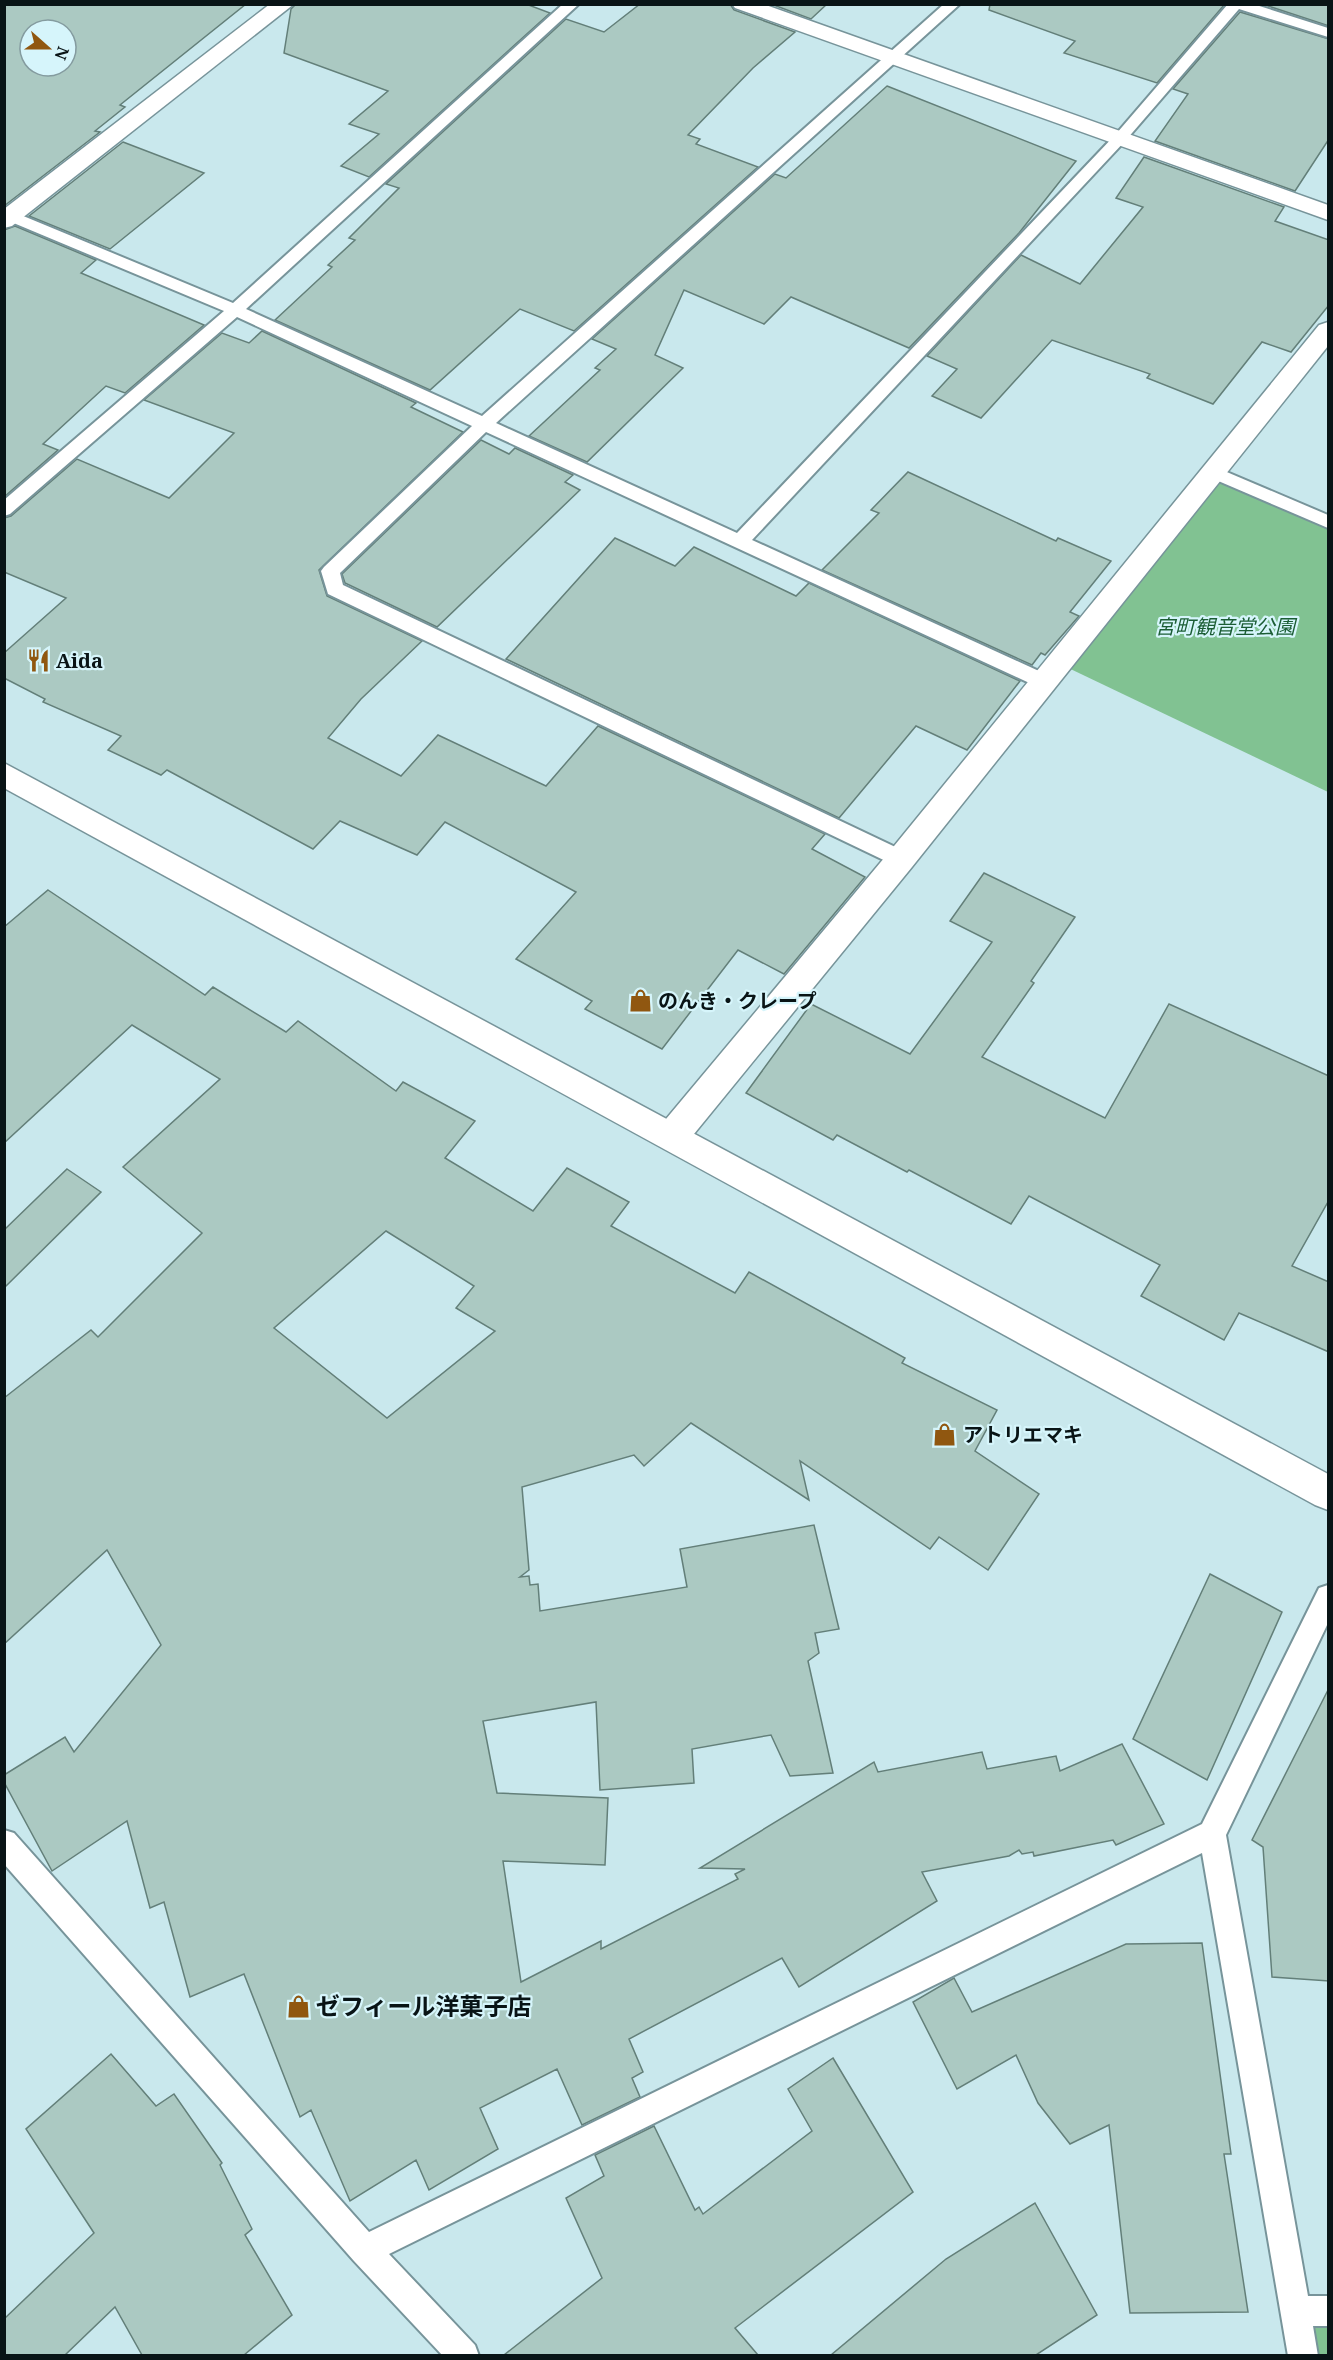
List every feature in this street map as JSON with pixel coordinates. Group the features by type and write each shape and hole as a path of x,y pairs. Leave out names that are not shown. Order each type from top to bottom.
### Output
{"street":[{"path":"7,217 284,4"},
{"path":"742,4 890,59 1121,137 1329,213"},
{"path":"673,1135 901,859 1329,330"},
{"path":"4,774 1329,1493"}],"lane":[{"path":"4,510 235,310 572,4"},
{"path":"901,859 334,589 330,571 485,423 953,4"},
{"path":"739,542 1121,137 1236,4 1329,33"},
{"path":"7,217 235,310 1045,682"},
{"path":"1215,473 1329,522"},
{"path":"1303,2355 1212,1834 1329,1597"},
{"path":"365,2250 1212,1834"},
{"path":"4,1843 365,2250 464,2355"},
{"path":"1295,2311 1329,2311"}],"green space":[{"name":"宮町観音堂公園","path":"1215,473 1328,522 1328,792 1060,664"},
{"path":"1295,2311 1328,2311 1328,2355 1303,2355"}],"building":[{"path":"4,4 246,4 120,105 125,107 95,131 100,132 4,206"},
{"path":"296,4 526,4 550,13 369,177 341,166 379,134 349,124 388,91 284,53 291,9"},
{"path":"640,4 730,4 734,10 795,32 753,68 688,135 700,139 696,144 758,167 574,331 520,309 430,390 275,320 332,267 328,265 355,240 349,238 399,188 386,184 566,19 604,32"},
{"path":"771,4 827,4 811,19"},
{"path":"990,4 1225,4 1157,83 1064,53 1075,41 989,10"},
{"path":"1262,4 1329,4 1329,26"},
{"path":"1240,12 1329,39 1329,139 1295,191 1155,141 1188,94 1173,89"},
{"path":"887,86 1076,161 1019,233 909,348 791,297 764,324 684,290 655,355 683,368 587,462 529,436 600,370 595,368 616,349 592,339 775,174 786,178"},
{"path":"123,142 204,173 110,249 29,216"},
{"path":"1144,157 1284,207 1275,221 1329,240 1329,305 1291,352 1262,342 1213,404 1147,378 1150,374 1052,340 981,418 932,396 957,369 927,356 1021,255 1080,284 1143,207 1116,198"},
{"path":"15,226 96,260 81,273 204,325 125,393 106,386 43,444 58,450 4,497 4,230"},
{"path":"262,331 416,403 411,407 463,432 319,570 327,596 422,641 361,699 328,738 401,776 438,735 546,786 598,726 825,834 812,849 865,877 784,974 738,950 662,1049 585,1009 592,1001 516,959 576,892 445,822 417,855 340,821 313,849 167,770 161,775 108,750 121,736 43,702 45,699 4,678 4,653 66,598 4,572 4,518 11,516 77,459 169,498 234,433 144,400 222,333 249,343"},
{"path":"481,440 509,454 515,448 573,475 565,482 580,490 437,627 345,583 342,574"},
{"path":"908,472 1056,541 1058,538 1111,561 1070,612 1079,616 1045,655 1041,653 1032,665 822,570 879,513 871,510"},
{"path":"615,538 675,566 694,547 796,596 809,583 1020,681 967,750 916,726 839,818 506,659"},
{"path":"984,873 1075,917 1031,981 1034,983 982,1057 1105,1118 1169,1004 1329,1076 1329,1200 1292,1266 1329,1282 1329,1352 1239,1313 1224,1340 1141,1296 1160,1265 1029,1196 1011,1224 837,1135 833,1140 746,1093 811,1004 910,1054 992,942 950,921"},
{"path":"48,890 205,995 213,987 286,1032 298,1021 396,1091 403,1082 475,1121 445,1158 533,1211 567,1168 629,1202 611,1226 735,1293 749,1272 905,1358 902,1363 997,1410 975,1451 1039,1494 988,1570 939,1537 930,1549 800,1461 809,1500 691,1423 644,1466 634,1455 522,1487 529,1570 520,1577 529,1576 530,1585 538,1584 540,1611 687,1587 680,1549 814,1525 839,1629 815,1633 819,1653 808,1661 833,1773 790,1776 771,1735 692,1749 694,1783 600,1790 596,1702 483,1721 497,1793 608,1798 605,1865 503,1861 521,1982 601,1941 601,1949 738,1879 735,1874 745,1869 700,1868 874,1762 878,1772 982,1752 987,1769 1056,1756 1060,1771 1122,1744 1164,1824 1116,1845 1113,1840 1034,1856 1033,1852 1022,1854 1019,1850 1009,1856 922,1872 937,1901 799,1987 782,1958 629,2039 643,2072 632,2078 640,2097 582,2125 557,2069 480,2108 498,2149 429,2190 416,2160 350,2201 311,2110 300,2117 244,1974 190,1997 164,1902 150,1908 127,1821 52,1871 4,1782 4,1775 65,1737 74,1752 161,1645 107,1550 4,1644 4,1398 91,1330 98,1337 202,1233 123,1167 220,1079 132,1025 4,1143 4,927","holes":["386,1231 474,1286 456,1308 495,1331 387,1418 274,1328"]},
{"path":"67,1169 101,1192 4,1288 4,1230"},
{"path":"1210,1574 1282,1612 1207,1780 1133,1739"},
{"path":"1329,1688 1329,1981 1272,1977 1263,1847 1252,1840"},
{"path":"1202,1943 1231,2154 1224,2154 1248,2312 1130,2313 1109,2125 1070,2144 1038,2103 1016,2055 957,2089 913,2002 954,1978 972,2012 1126,1944"},
{"path":"111,2054 156,2106 174,2094 222,2163 220,2165 252,2229 245,2235 292,2315 244,2355 142,2355 115,2307 65,2355 4,2355 4,2319 94,2233 26,2129"},
{"path":"833,2058 913,2192 735,2328 758,2355 504,2355 602,2278 566,2198 604,2176 595,2155 654,2126 695,2210 699,2207 703,2214 812,2131 788,2089"},
{"path":"1035,2203 1097,2315 1036,2355 831,2355 946,2259"}],"place":[{"name":"Aida","path":"38,661"},
{"name":"のんき・クレープ","path":"640,1001"},
{"name":"アトリエマキ","path":"945,1435"},
{"name":"ゼフィール洋菓子店","path":"298,2007"}]}
